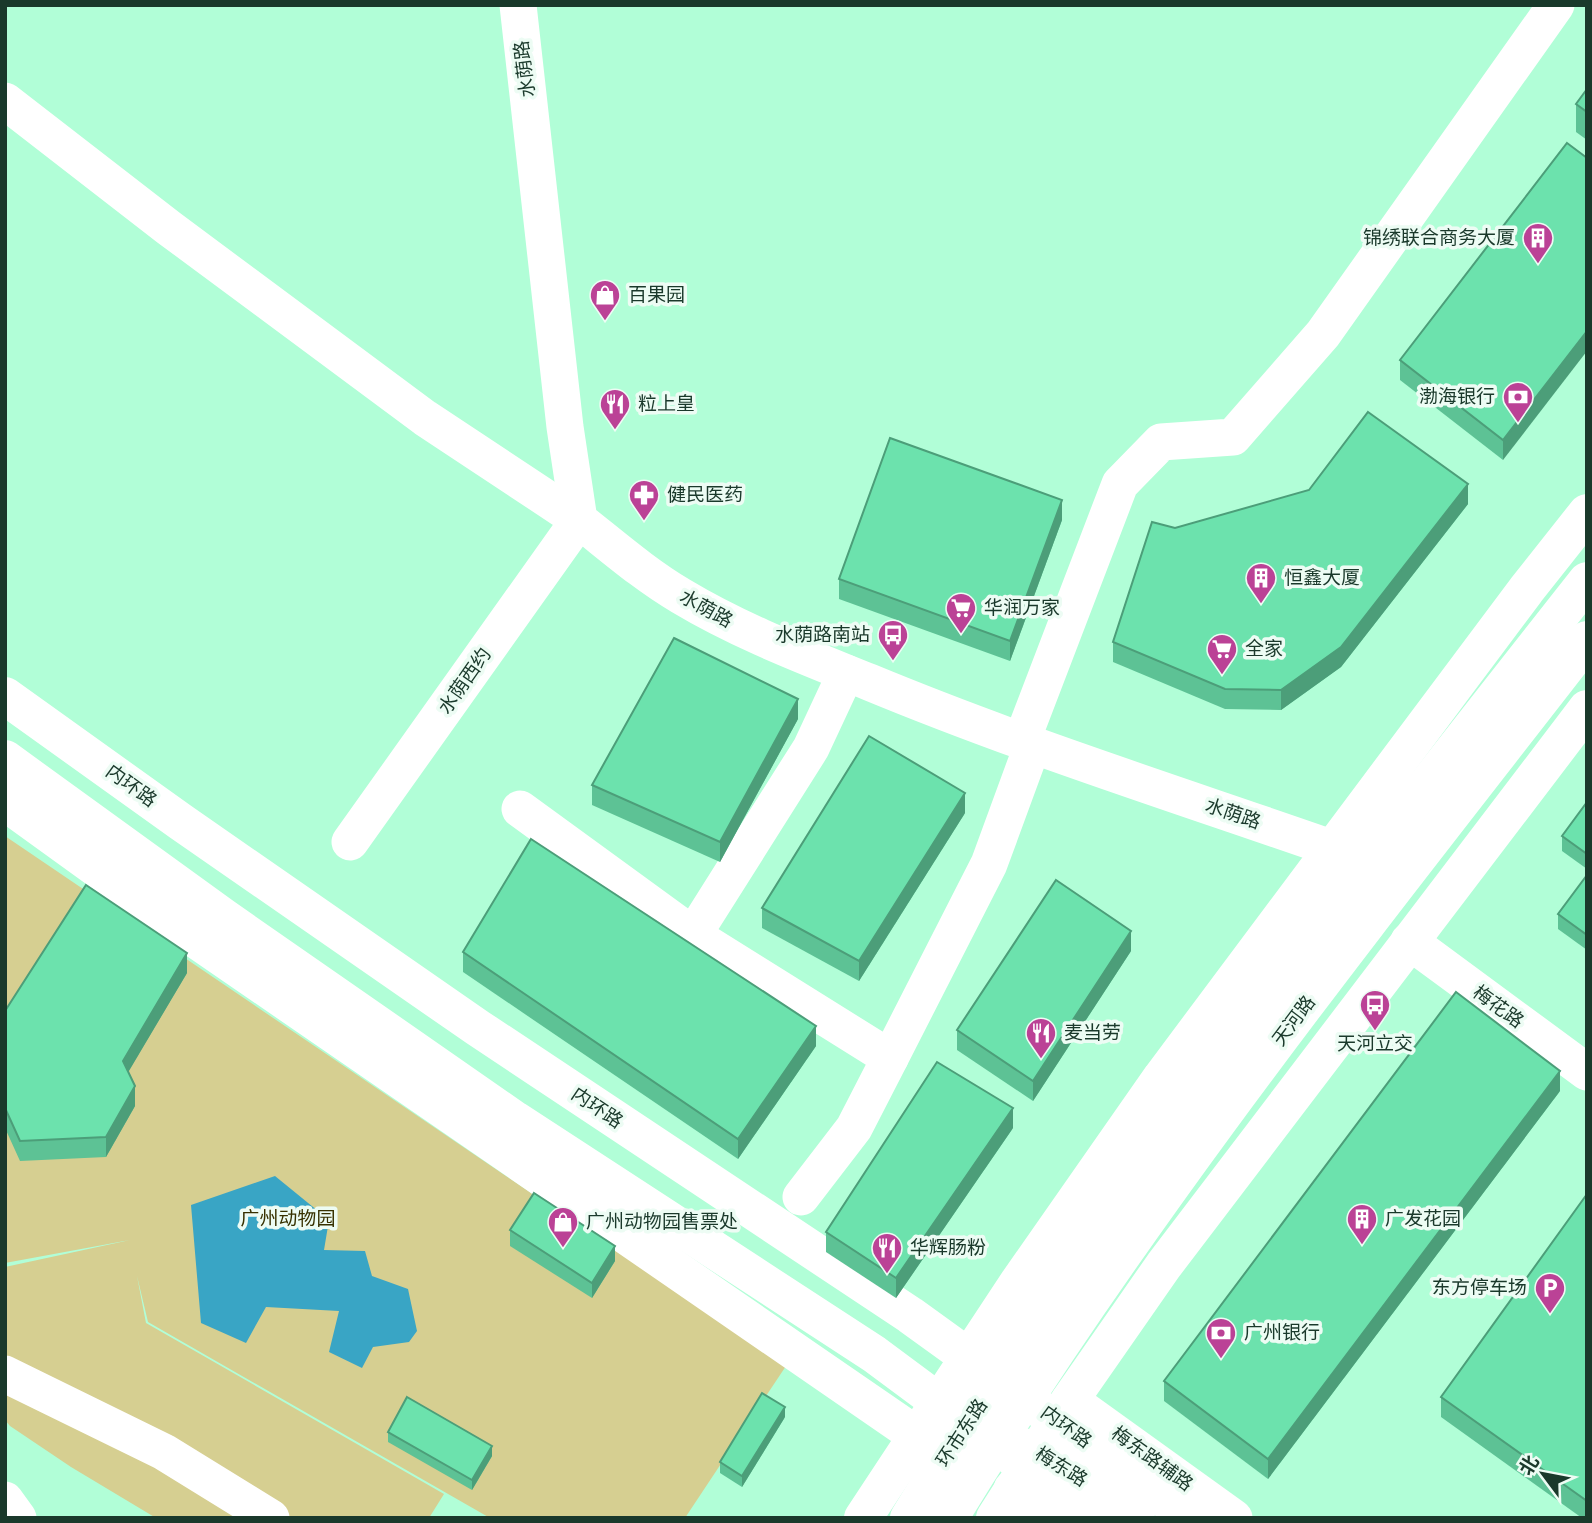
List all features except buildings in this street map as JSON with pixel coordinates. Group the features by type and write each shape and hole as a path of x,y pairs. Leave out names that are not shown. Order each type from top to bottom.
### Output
{"main road":[{"path":"863,1518 1018,1283 1162,1077 1526,590 1587,513"},
{"name":"天河路","path":"1016,1349 1144,1161 1409,807 1587,581"},
{"name":"天河路","path":"1015,1412 1166,1192 1299,1014 1587,640"},
{"name":"内环路","path":"5,696 490,1035 910,1315 1191,1518"},
{"path":"981,1465 1003,1503 1070,1400 1172,1255 1587,709"},
{"path":"5,759 222,916 515,1120 874,1354 1095,1518"},
{"path":"5,802 181,929 916,1435"},
{"path":"1334,849 1409,807"},
{"path":"916,1435 1016,1349"},
{"name":"环市东路","path":"909,1518 1016,1349"},
{"name":"梅东路","path":"1015,1412 1043,1441 1136,1518"},
{"name":"环市东路","path":"949,1518 1015,1412"},
{"name":"梅东路","path":"981,1465 1019,1447 1043,1441 1166,1518"}],"street":[{"name":"水荫路","path":"518,5 565,427 579,520 679,595 738,627 846,673 1027,742 1334,849"},
{"path":"801,1197 854,1128 989,864 1027,742 1120,484 1161,442 1233,437 1323,334 1556,5"},
{"path":"5,100 169,229 425,418 579,520"},
{"name":"水荫西约","path":"350,842 579,520"},
{"path":"693,935 811,748 846,673"},
{"path":"520,809 693,935 890,1058"},
{"name":"梅花路","path":"1409,941 1587,1072"},
{"path":"5,1374 164,1452 271,1518"},
{"name":"梅东路辅路","path":"1070,1400 1234,1518"},
{"path":"5,1500 18,1518"},
{"path":"1003,1503 1052,1518"}],"green space":[{"name":"广州动物园","path":"5,836 786,1366 685,1518 490,1518 148,1322 137,1276 146,1323 444,1494 429,1518 156,1518 71,1467 10,1426 5,1420 5,1267 130,1240 5,1263"}],"water":[{"path":"275,1176 329,1220 324,1250 365,1251 372,1276 408,1289 417,1331 409,1342 373,1347 362,1368 329,1352 339,1311 266,1307 246,1343 201,1323 191,1205"}],"place":[{"name":"锦绣联合商务大厦","path":"1538,265"},
{"name":"百果园","path":"605,322"},
{"name":"渤海银行","path":"1518,424"},
{"name":"粒上皇","path":"615,431"},
{"name":"健民医药","path":"644,522"},
{"name":"恒鑫大厦","path":"1261,605"},
{"name":"华润万家","path":"961,635"},
{"name":"水荫路南站","path":"893,662"},
{"name":"全家","path":"1222,676"},
{"name":"天河立交","path":"1375,1032"},
{"name":"麦当劳","path":"1041,1060"},
{"name":"广发花园","path":"1362,1246"},
{"name":"广州动物园售票处","path":"563,1249"},
{"name":"华辉肠粉","path":"887,1275"},
{"name":"东方停车场","path":"1550,1315"},
{"name":"广州银行","path":"1221,1360"}]}
